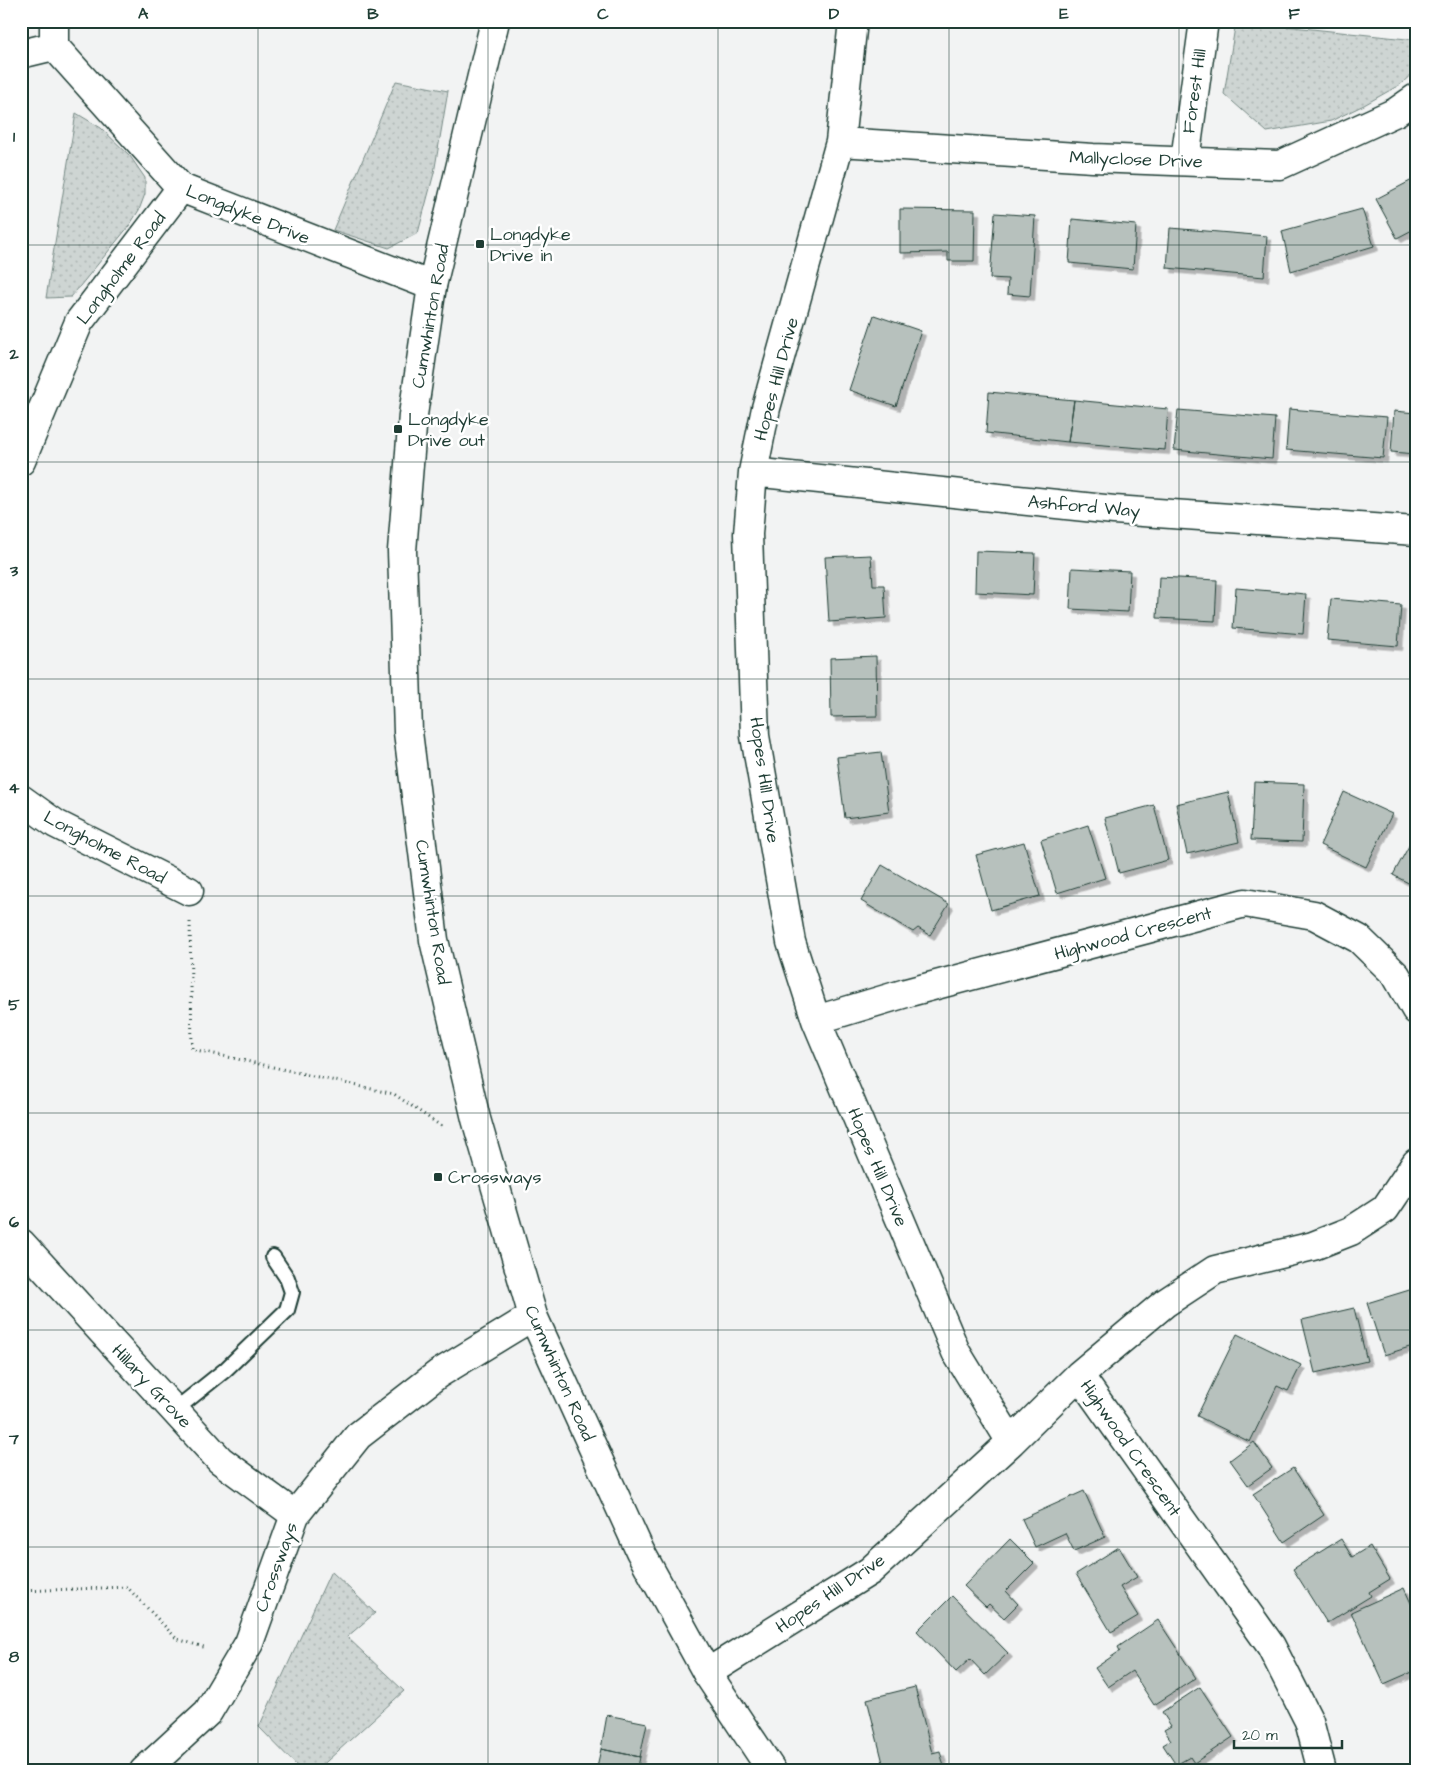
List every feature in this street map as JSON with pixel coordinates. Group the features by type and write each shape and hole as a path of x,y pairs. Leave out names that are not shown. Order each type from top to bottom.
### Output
{"street":[{"name":"Cumwhinton Road","path":"495,21 432,286 413,414 402,551 408,732 434,940 476,1119 533,1316 640,1552 707,1673 772,1771"},
{"name":"Hopes Hill Drive","path":"853,21 840,142 766,408 753,472 748,534 755,736 791,942 816,1020 956,1352 1012,1442"},
{"name":"Forest Hill","path":"1185,160 1204,21"},
{"name":"Longdyke Drive","path":"54,34 181,188 432,286"},
{"path":"21,54 54,34"},
{"name":"Mallyclose Drive","path":"840,142 1093,158 1280,165 1396,112 1416,98"},
{"name":"Longholme Road","path":"21,461 79,322 181,188"},
{"name":"Ashford Way","path":"753,472 1114,510 1416,530"},
{"name":"Longholme Road","path":"21,799 56,824 189,891"},
{"name":"Highwood Crescent","path":"816,1020 1245,903 1314,915 1359,938 1396,975 1416,1010"},
{"name":"Highwood Crescent","path":"1322,1771 1309,1721 1271,1646 1079,1375 1165,1303 1215,1270 1313,1246 1351,1231 1385,1210 1416,1162"},
{"name":"Hillary Grove","path":"21,1243 220,1460 295,1515"},
{"name":"Crossways","path":"144,1771 208,1712 249,1643 295,1515 358,1436 438,1374 533,1316"},
{"name":"Hopes Hill Drive","path":"707,1673 870,1571 1012,1442 1079,1375"}],"lane":[{"path":"175,1410 225,1370 287,1310 292,1292 287,1278 273,1257"}],"path":[{"path":"189,891 192,1048 394,1094 487,1157"},
{"path":"21,1591 127,1587 177,1639 240,1658"}],"shaded area":[{"path":"1236,21 1416,40 1416,70 1401,84 1331,121 1267,132 1224,94"},
{"path":"396,81 448,91 434,173 418,233 389,248 333,230"},
{"path":"76,113 101,128 130,156 145,178 145,194 139,210 129,226 71,297 46,298"},
{"path":"331,1571 375,1613 347,1637 404,1691 316,1771 302,1771 259,1727"}],"building":[{"path":"1416,178 1416,228 1397,238 1376,199"},
{"path":"900,209 975,210 974,261 948,261 948,252 900,253"},
{"path":"1362,209 1374,246 1291,271 1282,231"},
{"path":"995,213 1035,216 1030,296 1007,294 1008,279 990,278"},
{"path":"1072,219 1136,225 1133,269 1069,263"},
{"path":"1170,228 1267,236 1264,277 1167,268"},
{"path":"874,315 921,331 896,406 849,390"},
{"path":"989,392 1074,400 1068,442 986,433"},
{"path":"1074,400 1168,409 1165,450 1068,442"},
{"path":"1289,409 1387,417 1383,458 1286,450"},
{"path":"1178,410 1275,418 1272,459 1174,450"},
{"path":"1394,411 1416,413 1416,454 1391,452"},
{"path":"976,551 1035,553 1033,595 975,592"},
{"path":"871,555 873,585 884,585 886,618 829,622 825,557"},
{"path":"1072,568 1130,571 1128,612 1070,609"},
{"path":"1159,577 1217,580 1215,621 1157,618"},
{"path":"1236,588 1306,594 1303,634 1233,628"},
{"path":"1331,599 1401,605 1398,646 1327,640"},
{"path":"876,656 877,716 831,717 830,658"},
{"path":"881,752 889,812 845,818 837,757"},
{"path":"1254,782 1304,784 1302,842 1251,840"},
{"path":"1228,792 1239,842 1187,854 1176,804"},
{"path":"1344,792 1392,814 1366,867 1320,845"},
{"path":"1154,805 1168,860 1119,873 1105,818"},
{"path":"1088,825 1105,878 1057,893 1041,840"},
{"path":"1416,833 1416,887 1393,875"},
{"path":"1024,842 1040,896 991,910 976,855"},
{"path":"882,865 949,904 930,935 918,928 913,932 861,901"},
{"path":"1416,1288 1416,1345 1384,1355 1367,1303"},
{"path":"1354,1308 1367,1361 1315,1373 1302,1320"},
{"path":"1237,1334 1301,1365 1288,1391 1277,1386 1250,1442 1197,1416"},
{"path":"1254,1442 1272,1468 1248,1485 1230,1460"},
{"path":"1293,1468 1324,1515 1284,1542 1253,1494"},
{"path":"1084,1491 1105,1537 1074,1551 1065,1533 1035,1547 1022,1519"},
{"path":"1010,1539 1034,1563 1006,1591 1018,1604 1004,1618 989,1604 986,1607 964,1586"},
{"path":"1341,1539 1352,1557 1370,1546 1390,1579 1369,1592 1371,1596 1327,1623 1293,1569"},
{"path":"1119,1547 1137,1577 1120,1587 1138,1616 1111,1632 1076,1574"},
{"path":"1404,1588 1416,1614 1416,1670 1384,1684 1351,1612"},
{"path":"952,1596 1008,1653 985,1675 970,1659 956,1672 917,1631"},
{"path":"1158,1620 1196,1678 1154,1705 1132,1671 1108,1687 1095,1668 1120,1651 1118,1647"},
{"path":"915,1687 932,1753 940,1751 945,1771 885,1771 867,1699"},
{"path":"1200,1687 1233,1737 1194,1763 1190,1757 1176,1765 1163,1745 1171,1740 1164,1730 1171,1726 1162,1712"},
{"path":"607,1715 647,1723 640,1757 601,1749"},
{"path":"601,1749 640,1757 637,1771 596,1771"}],"place":[{"name":"Longdyke Drive in","path":"480,244"},
{"name":"Longdyke Drive out","path":"398,429"},
{"name":"Crossways","path":"438,1177"}]}
